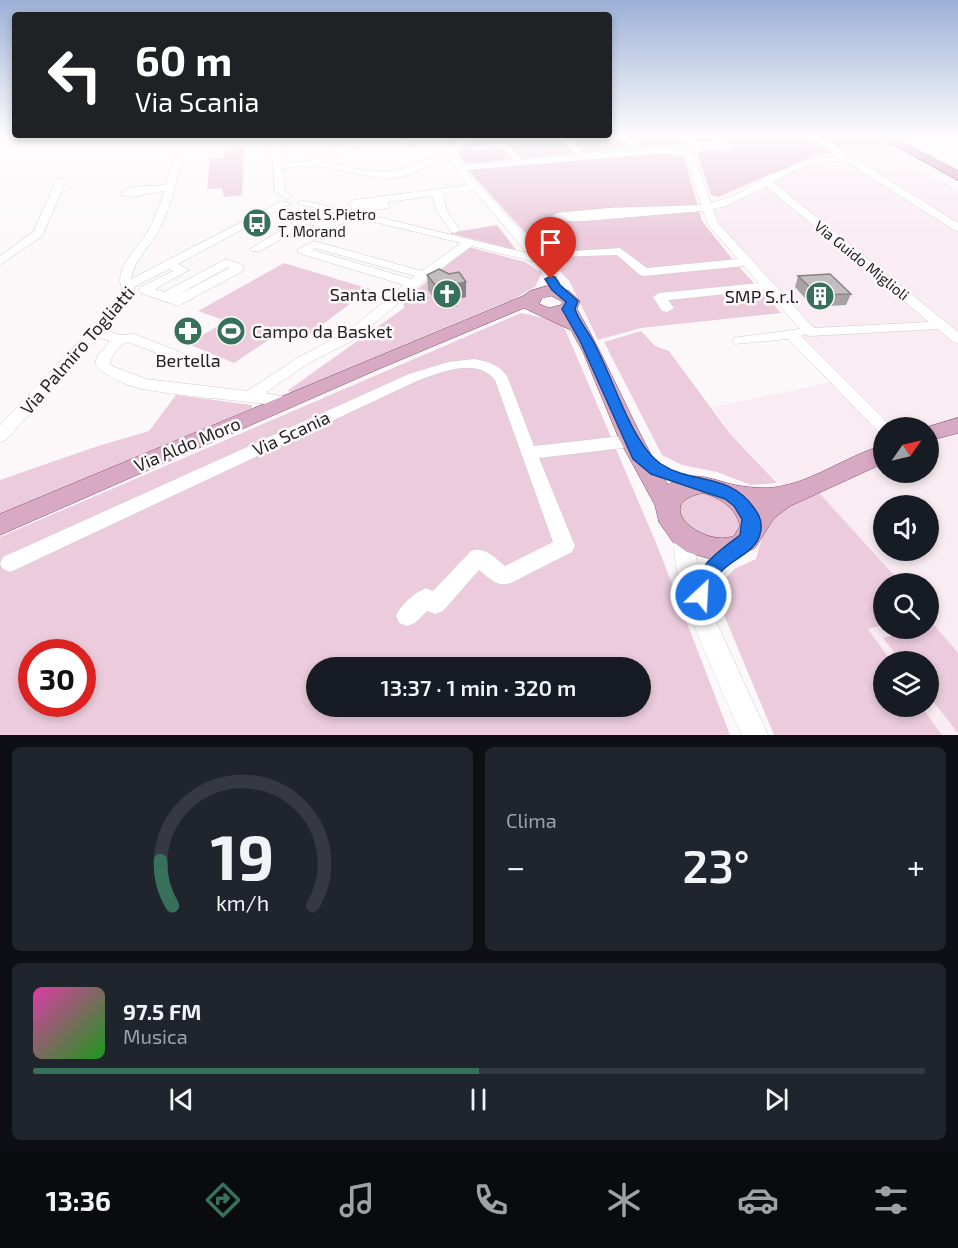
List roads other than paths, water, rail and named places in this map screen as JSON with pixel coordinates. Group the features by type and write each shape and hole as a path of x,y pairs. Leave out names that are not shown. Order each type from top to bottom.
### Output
{"main road":[{"name":"Via Aldo Moro","path":"0,525 265,401 374,364 488,316 542,299"},
{"path":"542,299 571,311 635,448 666,502 669,520 684,538 713,549 727,549 746,536 765,511 781,499 873,458"},
{"path":"542,299 571,311"},
{"path":"939,431 958,425"},
{"path":"939,441 958,439"},
{"path":"635,448 657,470 731,494 768,497 802,490"},
{"path":"666,502 679,488 703,484"},
{"path":"731,494 747,509 746,536"}],"street":[{"path":"127,288 125,282 129,268 158,225 174,170"},
{"path":"277,170 280,192 286,200 303,202 539,260"},
{"path":"345,170 376,177 413,170"},
{"path":"462,170 546,267 542,299"},
{"path":"695,170 713,224 810,332"},
{"path":"707,206 732,199 765,180 793,170"},
{"path":"867,170 958,228"},
{"name":"Via Guido Miglioli","path":"765,180 958,339"},
{"path":"0,261 38,234 61,181"},
{"path":"382,199 477,187"},
{"path":"129,191 169,188"},
{"path":"436,192 442,211 455,230"},
{"path":"681,209 572,219 561,219 557,216 619,210 681,209 730,203 732,199"},
{"name":"Via Palmiro Togliatti","path":"0,436 116,309 127,288 286,200"},
{"path":"256,249 305,220 330,226 353,214"},
{"path":"180,357 129,337 119,340 104,357 102,363 107,369 143,384 265,401 304,360 352,335 419,279 470,242"},
{"path":"314,244 419,279 302,251 314,244"},
{"path":"558,255 620,251 644,272 747,262"},
{"path":"165,297 226,263 239,268 178,302 145,290 183,270 168,265"},
{"path":"667,308 659,297 769,286"},
{"path":"739,341 810,332 941,325"},
{"path":"96,332 119,340"},
{"path":"791,334 874,417"},
{"name":"Via Scania","path":"10,563 380,392 435,369 475,364 486,365 498,372 565,546 504,577 478,557 435,604 426,598 407,616"},
{"path":"528,453 635,448"},
{"path":"698,595 705,579 716,565 746,536"},
{"path":"684,538 688,571 755,735"}],"place":[{"name":"Castel S.Pietro T. Morand","path":"257,223"},
{"name":"Santa Clelia","path":"447,294"},
{"name":"SMP S.r.l.","path":"820,296"},
{"name":"Bertella","path":"188,331"},
{"name":"Campo da Basket","path":"231,331"}]}
